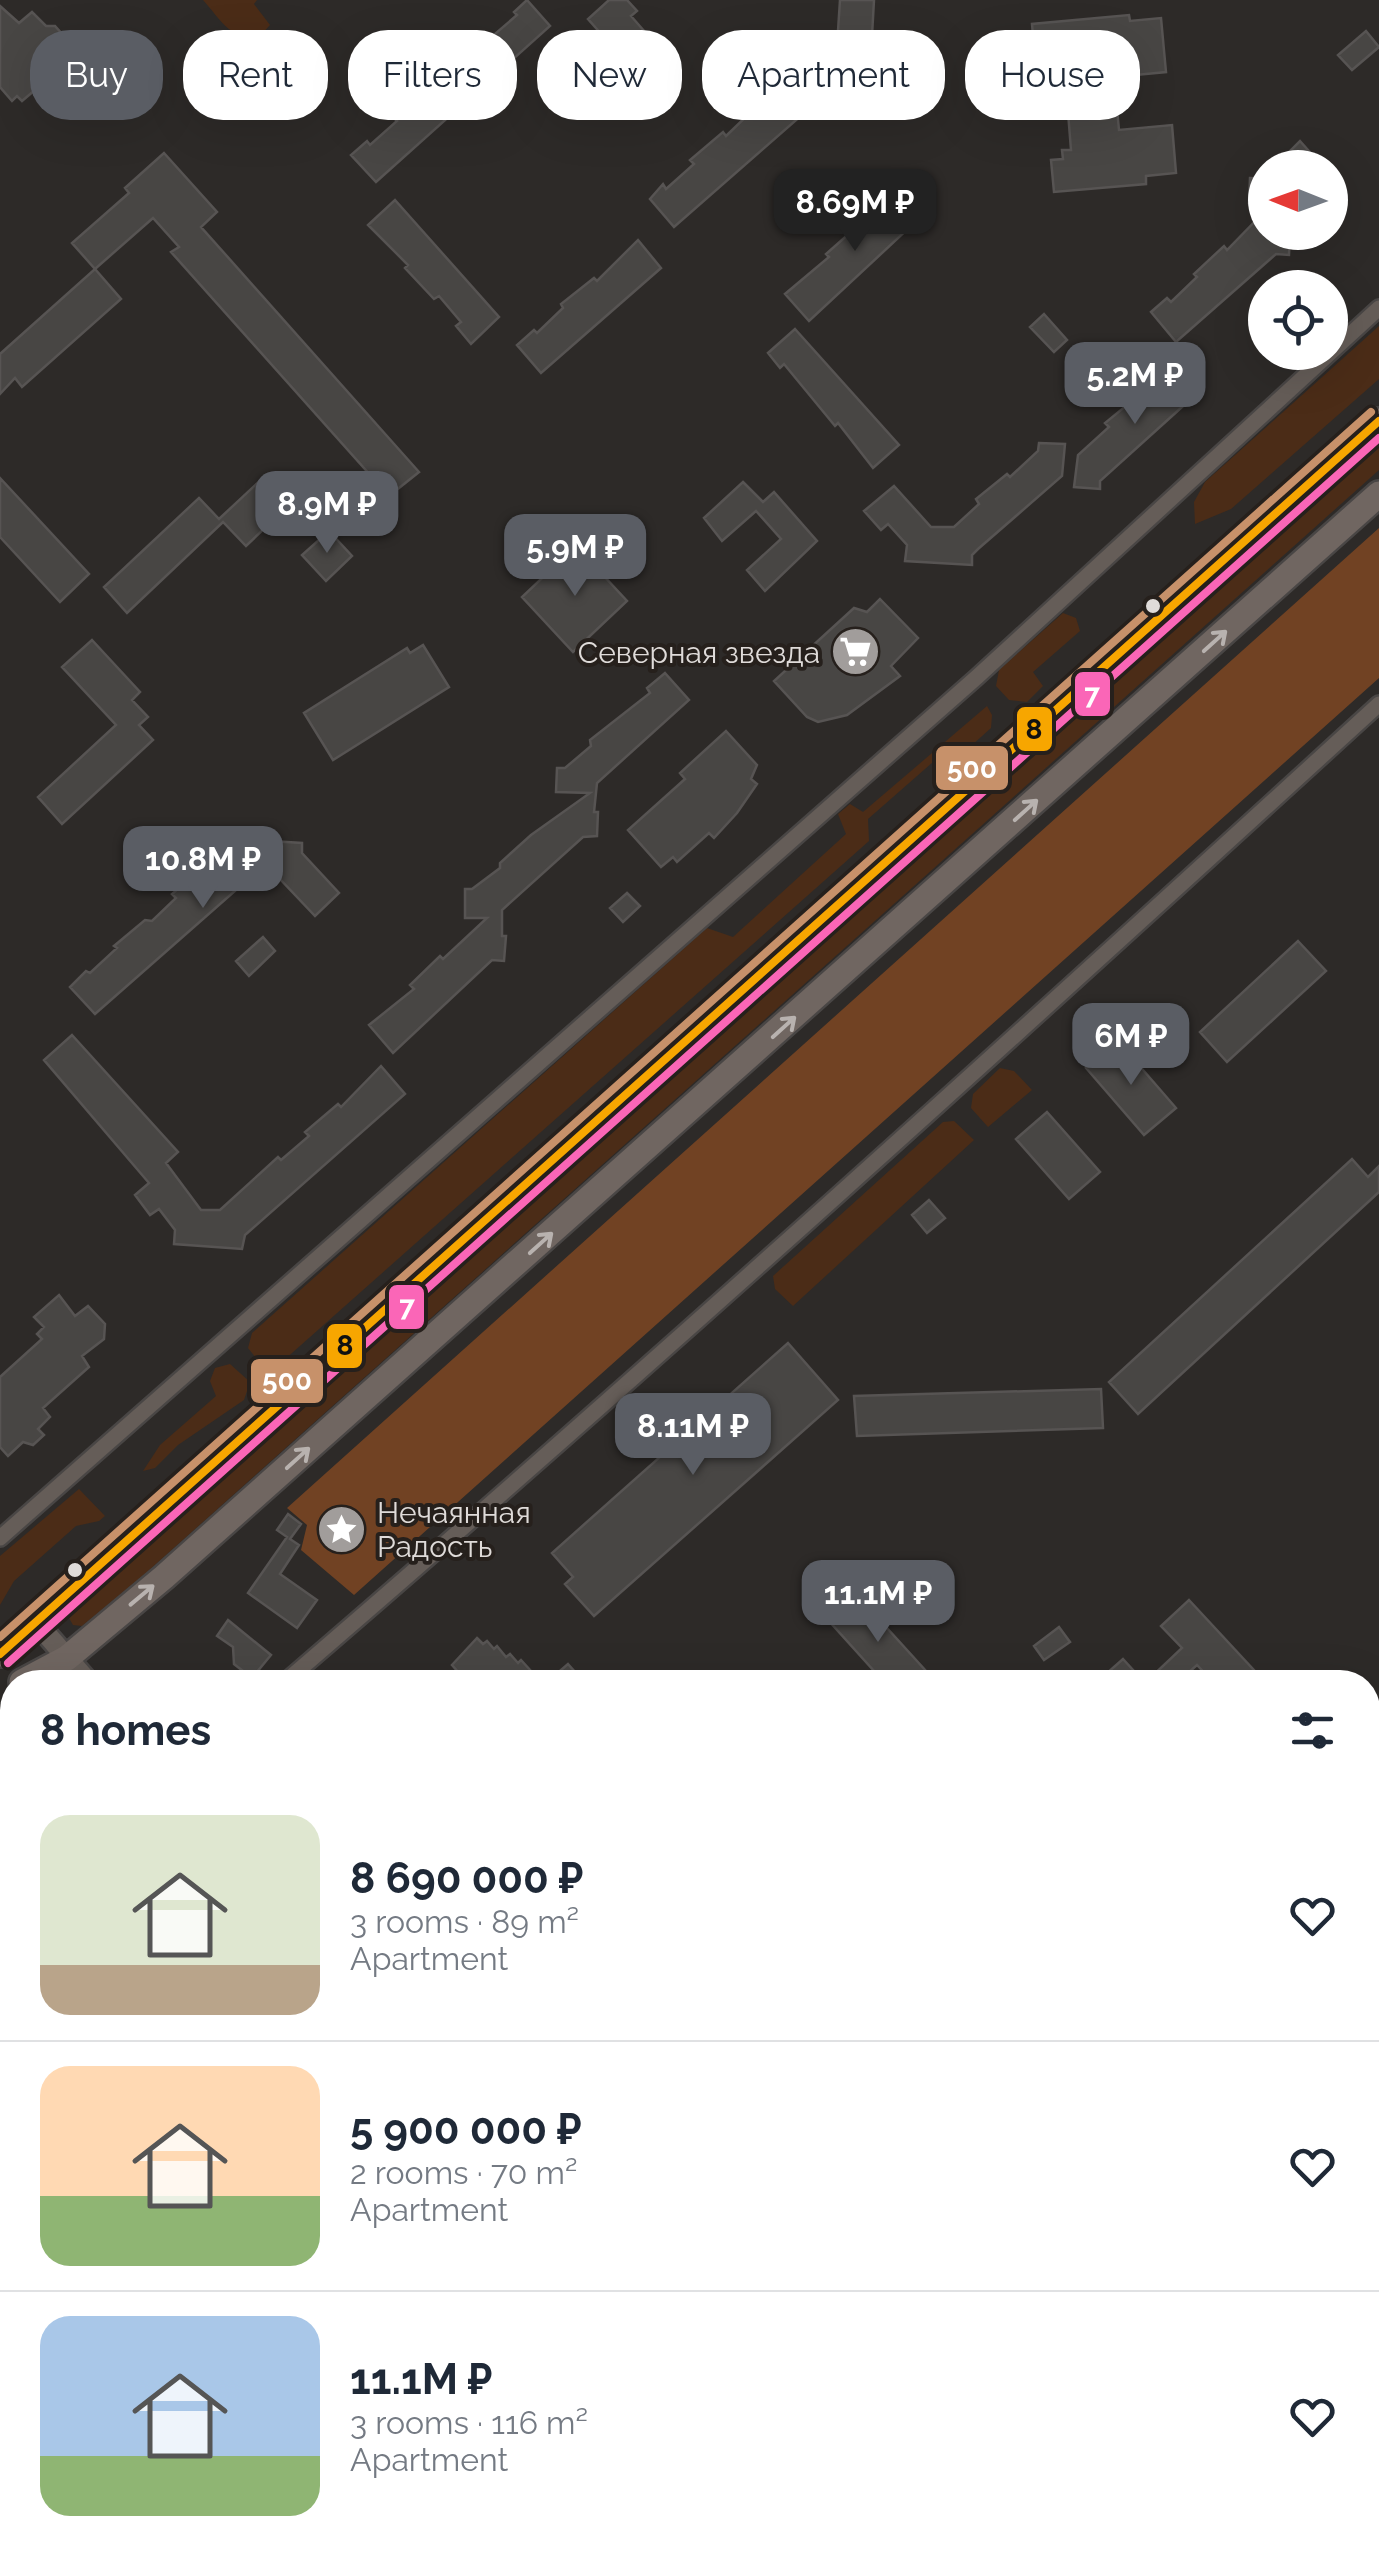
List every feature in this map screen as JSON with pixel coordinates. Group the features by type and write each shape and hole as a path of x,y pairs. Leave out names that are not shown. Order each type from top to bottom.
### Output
{"main road":[{"path":"0,1654 1379,421"},
{"path":"44,1670 67,1658 164,1577 1379,494"}],"street":[{"path":"0,1538 977,676 1379,308"},
{"path":"299,1670 483,1514 825,1210 1379,704"},
{"path":"36,1622 78,1670"}],"shaded area":[{"path":"203,0 257,0 254,4 270,25 265,30 227,27"},
{"path":"1379,326 1379,379 1231,509 1195,524 1194,502 1205,482 1330,370 1348,370 1348,354"},
{"path":"1379,444 1379,470 147,1572 82,1626 73,1625 69,1618 74,1611"},
{"path":"1379,528 1379,678 354,1595 301,1550 307,1525 287,1508"},
{"path":"1063,613 1076,618 1080,631 1033,672 1043,686 1027,702 1009,700 996,686 999,670"},
{"path":"987,706 992,715 991,728 951,764 933,762 868,819 869,841 274,1369 260,1363 248,1348 252,1333 707,928 733,937 846,834 838,814 850,804 863,812"},
{"path":"1000,1068 1014,1071 1032,1090 988,1127 971,1108 973,1094"},
{"path":"954,1121 974,1140 793,1306 775,1289 773,1276 943,1122"},
{"path":"230,1364 250,1382 244,1400 178,1445 155,1468 143,1471 160,1445 216,1396 210,1381 215,1368"},
{"path":"79,1489 105,1516 76,1526 14,1581 0,1605 0,1556"}],"building":[{"path":"527,0 550,26 537,30 537,38 517,56 517,30 500,30 517,15 514,12"},
{"path":"609,0 627,0 637,11 631,16 643,30 598,30 588,19"},
{"path":"840,0 874,0 872,30 838,30"},
{"path":"0,6 19,23 32,12 46,26 55,26 59,30 30,30 30,94 22,101 17,96 12,101 0,87"},
{"path":"1129,15 1130,21 1161,18 1166,72 1140,74 1140,30 1032,30 1032,24"},
{"path":"1366,31 1379,47 1352,70 1338,55"},
{"path":"445,120 376,182 351,155 367,141 370,145 397,121"},
{"path":"743,120 796,120 674,227 650,199 663,184 666,189 694,164 690,160 723,132 726,136"},
{"path":"1069,120 1118,120 1119,130 1172,125 1176,173 1146,176 1146,184 1054,192 1051,160 1063,159 1062,150 1071,150"},
{"path":"1300,141 1308,150 1291,150"},
{"path":"164,153 217,212 201,227 419,472 389,496 171,252 179,247 153,218 95,269 72,243 129,193 125,188"},
{"path":"900,186 926,212 809,321 785,294 860,224 862,227"},
{"path":"395,200 499,317 471,344 456,326 461,322 439,296 434,299 405,268 408,265 368,225"},
{"path":"1248,228 1248,250 1289,250 1289,255 1276,254 1258,270 1248,270 1248,279 1176,342 1151,312 1167,298 1171,302 1224,246 1227,250"},
{"path":"638,240 661,268 541,373 517,345 534,330 537,333 563,308 561,304 594,278 597,281"},
{"path":"95,269 121,299 22,387 15,378 0,394 0,354"},
{"path":"1044,314 1067,340 1054,352 1030,327"},
{"path":"795,329 899,445 873,468 838,423 835,426 784,364 780,368 768,353"},
{"path":"1181,361 1203,388 1100,481 1100,489 1074,487 1078,455 1109,427 1105,423 1138,396 1142,401"},
{"path":"1039,443 1065,444 1062,476 978,549 972,555 972,565 905,561 907,545 888,524 881,530 864,511 894,486 931,527 954,527 979,504 976,499 1007,474 1010,477 1038,451"},
{"path":"266,475 293,501 246,546 223,522 127,613 104,587 199,498 219,519"},
{"path":"0,478 89,574 60,602 0,537"},
{"path":"743,482 763,502 774,492 817,541 765,591 747,570 781,539 756,511 722,541 704,518"},
{"path":"329,531 352,556 326,581 302,555"},
{"path":"576,546 627,601 573,652 522,597"},
{"name":"Северная звезда","path":"880,599 918,638 891,666 900,676 847,715 818,722 807,717 774,681 854,608 867,612"},
{"path":"92,640 140,692 132,700 148,717 139,725 153,740 62,824 38,797 116,725 62,667"},
{"path":"423,645 449,687 333,760 304,713 407,648 410,653"},
{"path":"665,673 689,700 597,783 597,836 583,837 502,910 504,961 492,960 393,1053 369,1025 414,989 410,985 487,918 465,918 465,889 472,889 500,868 500,863 531,835 590,793 556,792 557,768 565,768 591,746 590,740 650,693 647,688"},
{"path":"726,731 757,765 751,779 757,784 714,838 709,833 677,862 673,857 661,867 628,830 685,779 680,773"},
{"path":"237,839 302,843 302,853 339,893 315,916 277,876 253,875 95,1014 70,987 145,920 152,921 176,898 172,894 206,865 211,869 236,845"},
{"path":"627,893 640,906 623,922 610,908"},
{"path":"263,937 275,951 249,976 236,961"},
{"path":"1298,941 1326,971 1227,1062 1200,1032"},
{"path":"72,1035 178,1152 166,1163 201,1210 220,1210 278,1157 281,1160 309,1136 305,1132 338,1104 341,1107 381,1066 405,1094 245,1235 242,1249 174,1244 175,1230 159,1209 150,1215 135,1195 149,1183 44,1060"},
{"path":"1118,1041 1176,1108 1144,1135 1086,1068"},
{"path":"1047,1112 1100,1172 1069,1199 1016,1139"},
{"path":"1352,1159 1368,1177 1379,1166 1379,1192 1138,1414 1109,1382"},
{"path":"929,1200 945,1218 927,1233 912,1215"},
{"path":"59,1295 75,1316 88,1306 105,1324 104,1339 82,1356 89,1367 43,1408 50,1417 38,1429 44,1435 33,1445 23,1442 8,1456 0,1447 0,1377 42,1339 37,1334 44,1327 34,1317"},
{"path":"788,1343 838,1400 594,1616 565,1584 573,1577 552,1553"},
{"path":"1101,1389 1103,1428 857,1436 854,1396"},
{"path":"288,1514 301,1524 290,1539 299,1545 280,1574 317,1600 297,1628 248,1593 287,1537 277,1530"},
{"path":"857,1595 925,1670 873,1670 829,1621"},
{"path":"1189,1600 1254,1670 1202,1670 1197,1665 1191,1670 1159,1670 1182,1648 1161,1626"},
{"path":"228,1620 271,1655 259,1670 242,1670 234,1664 233,1647 217,1636"},
{"path":"1059,1627 1070,1642 1044,1660 1034,1646"},
{"path":"477,1638 494,1649 497,1646 518,1663 521,1660 530,1670 456,1670 452,1665"},
{"path":"1123,1659 1133,1670 1111,1670"}],"transit line":[{"name":"500","path":"0,1637 1371,412"},
{"name":"8","path":"0,1654 1379,421"},
{"name":"7","path":"8,1663 1379,438"}],"place":[{"name":"Северная звезда","path":"855,652"},
{"name":"Нечаянная Радость","path":"342,1529"}]}
